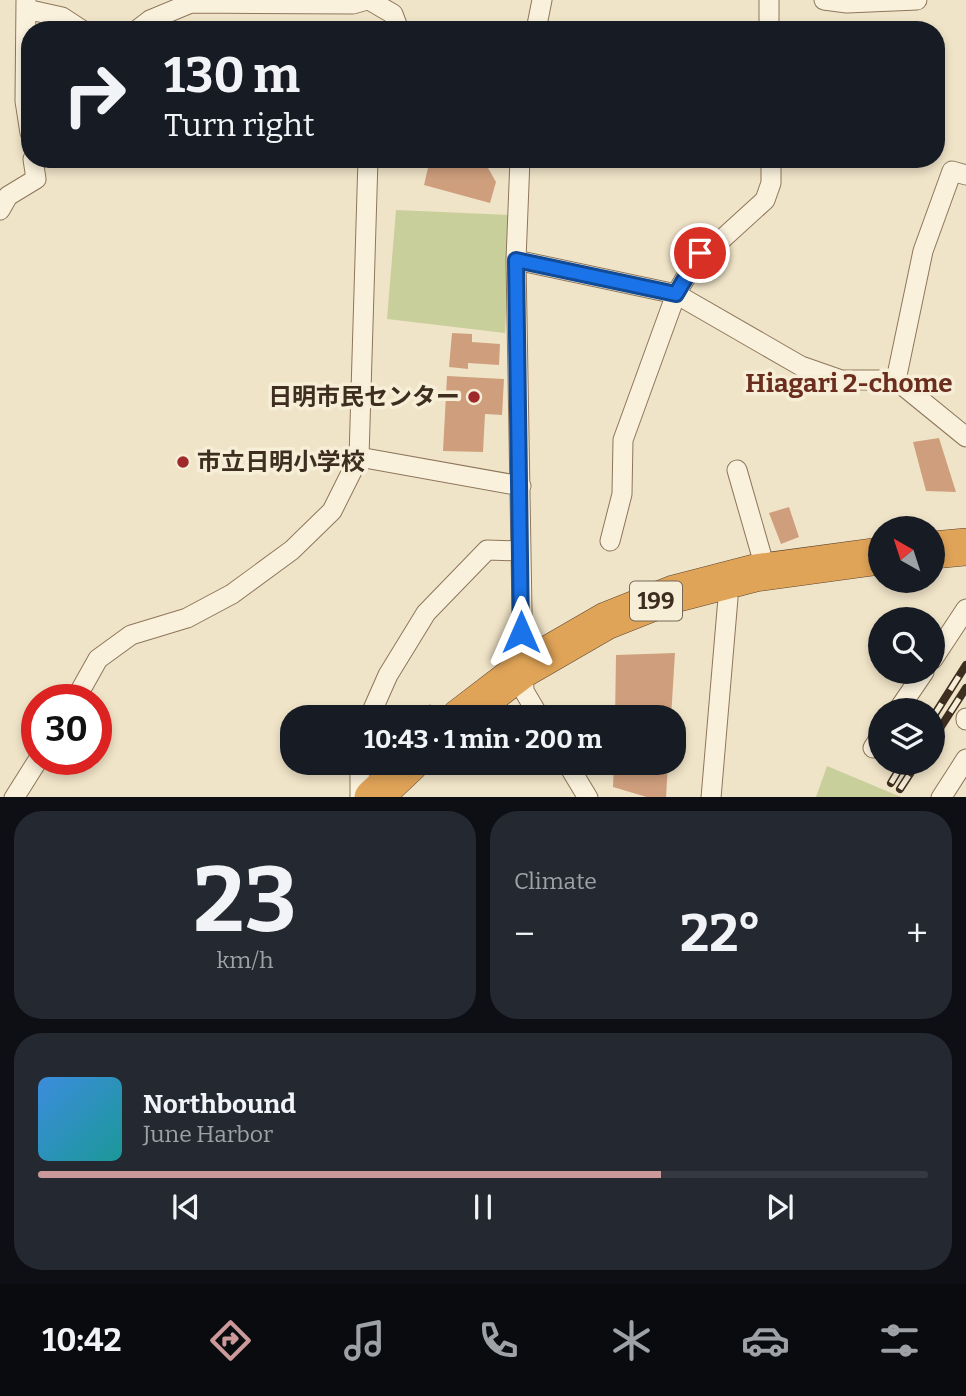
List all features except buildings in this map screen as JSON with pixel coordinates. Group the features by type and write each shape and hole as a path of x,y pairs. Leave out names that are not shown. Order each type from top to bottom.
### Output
{"highway":[{"path":"945,549 966,547"},
{"name":"199","path":"495,705 529,693 606,621 674,594 766,571 868,557"},
{"path":"945,571 966,570"},
{"name":"199","path":"510,705 621,637 728,598 762,587 868,575"},
{"path":"373,797 397,775"},
{"path":"401,797 423,775"}],"street":[{"path":"149,21 191,3 353,4 368,0 393,14 396,21"},
{"path":"538,21 542,0"},
{"path":"769,0 769,21"},
{"path":"824,0 847,3 917,0"},
{"path":"26,4 67,21"},
{"path":"0,209 8,196 36,179 34,168"},
{"path":"84,684 98,659 131,635 187,618 232,594 292,550 332,511 359,457 366,168"},
{"path":"520,168 516,260 521,551 529,693"},
{"path":"610,541 622,494 623,440 676,294 700,253 720,241 765,200 771,183 771,168"},
{"path":"896,380 923,251 952,171 966,175"},
{"path":"516,260 676,294 801,366 841,380 896,380 966,437"},
{"path":"359,457 521,486"},
{"path":"737,470 766,571"},
{"path":"375,705 388,675 426,613 487,550 521,551"},
{"path":"711,797 728,598"},
{"path":"945,641 966,609"},
{"path":"941,797 966,759"},
{"path":"14,797 28,775"},
{"path":"360,775 360,797"},
{"path":"574,775 588,797"}],"green space":[{"path":"396,210 512,215 505,333 387,319"},
{"path":"827,766 901,797 816,797"}],"railway":[{"path":"945,698 966,665"},
{"path":"945,720 966,688"},
{"path":"891,783 896,775"},
{"path":"900,789 909,775"}],"place":[{"name":"日明市民センター","path":"474,397"},
{"name":"市立日明小学校","path":"183,462"}],"district":[{"name":"Hiagari 2-chome","path":"849,383"}],"route":[{"path":"521,632 516,260 676,294 700,253"}]}
